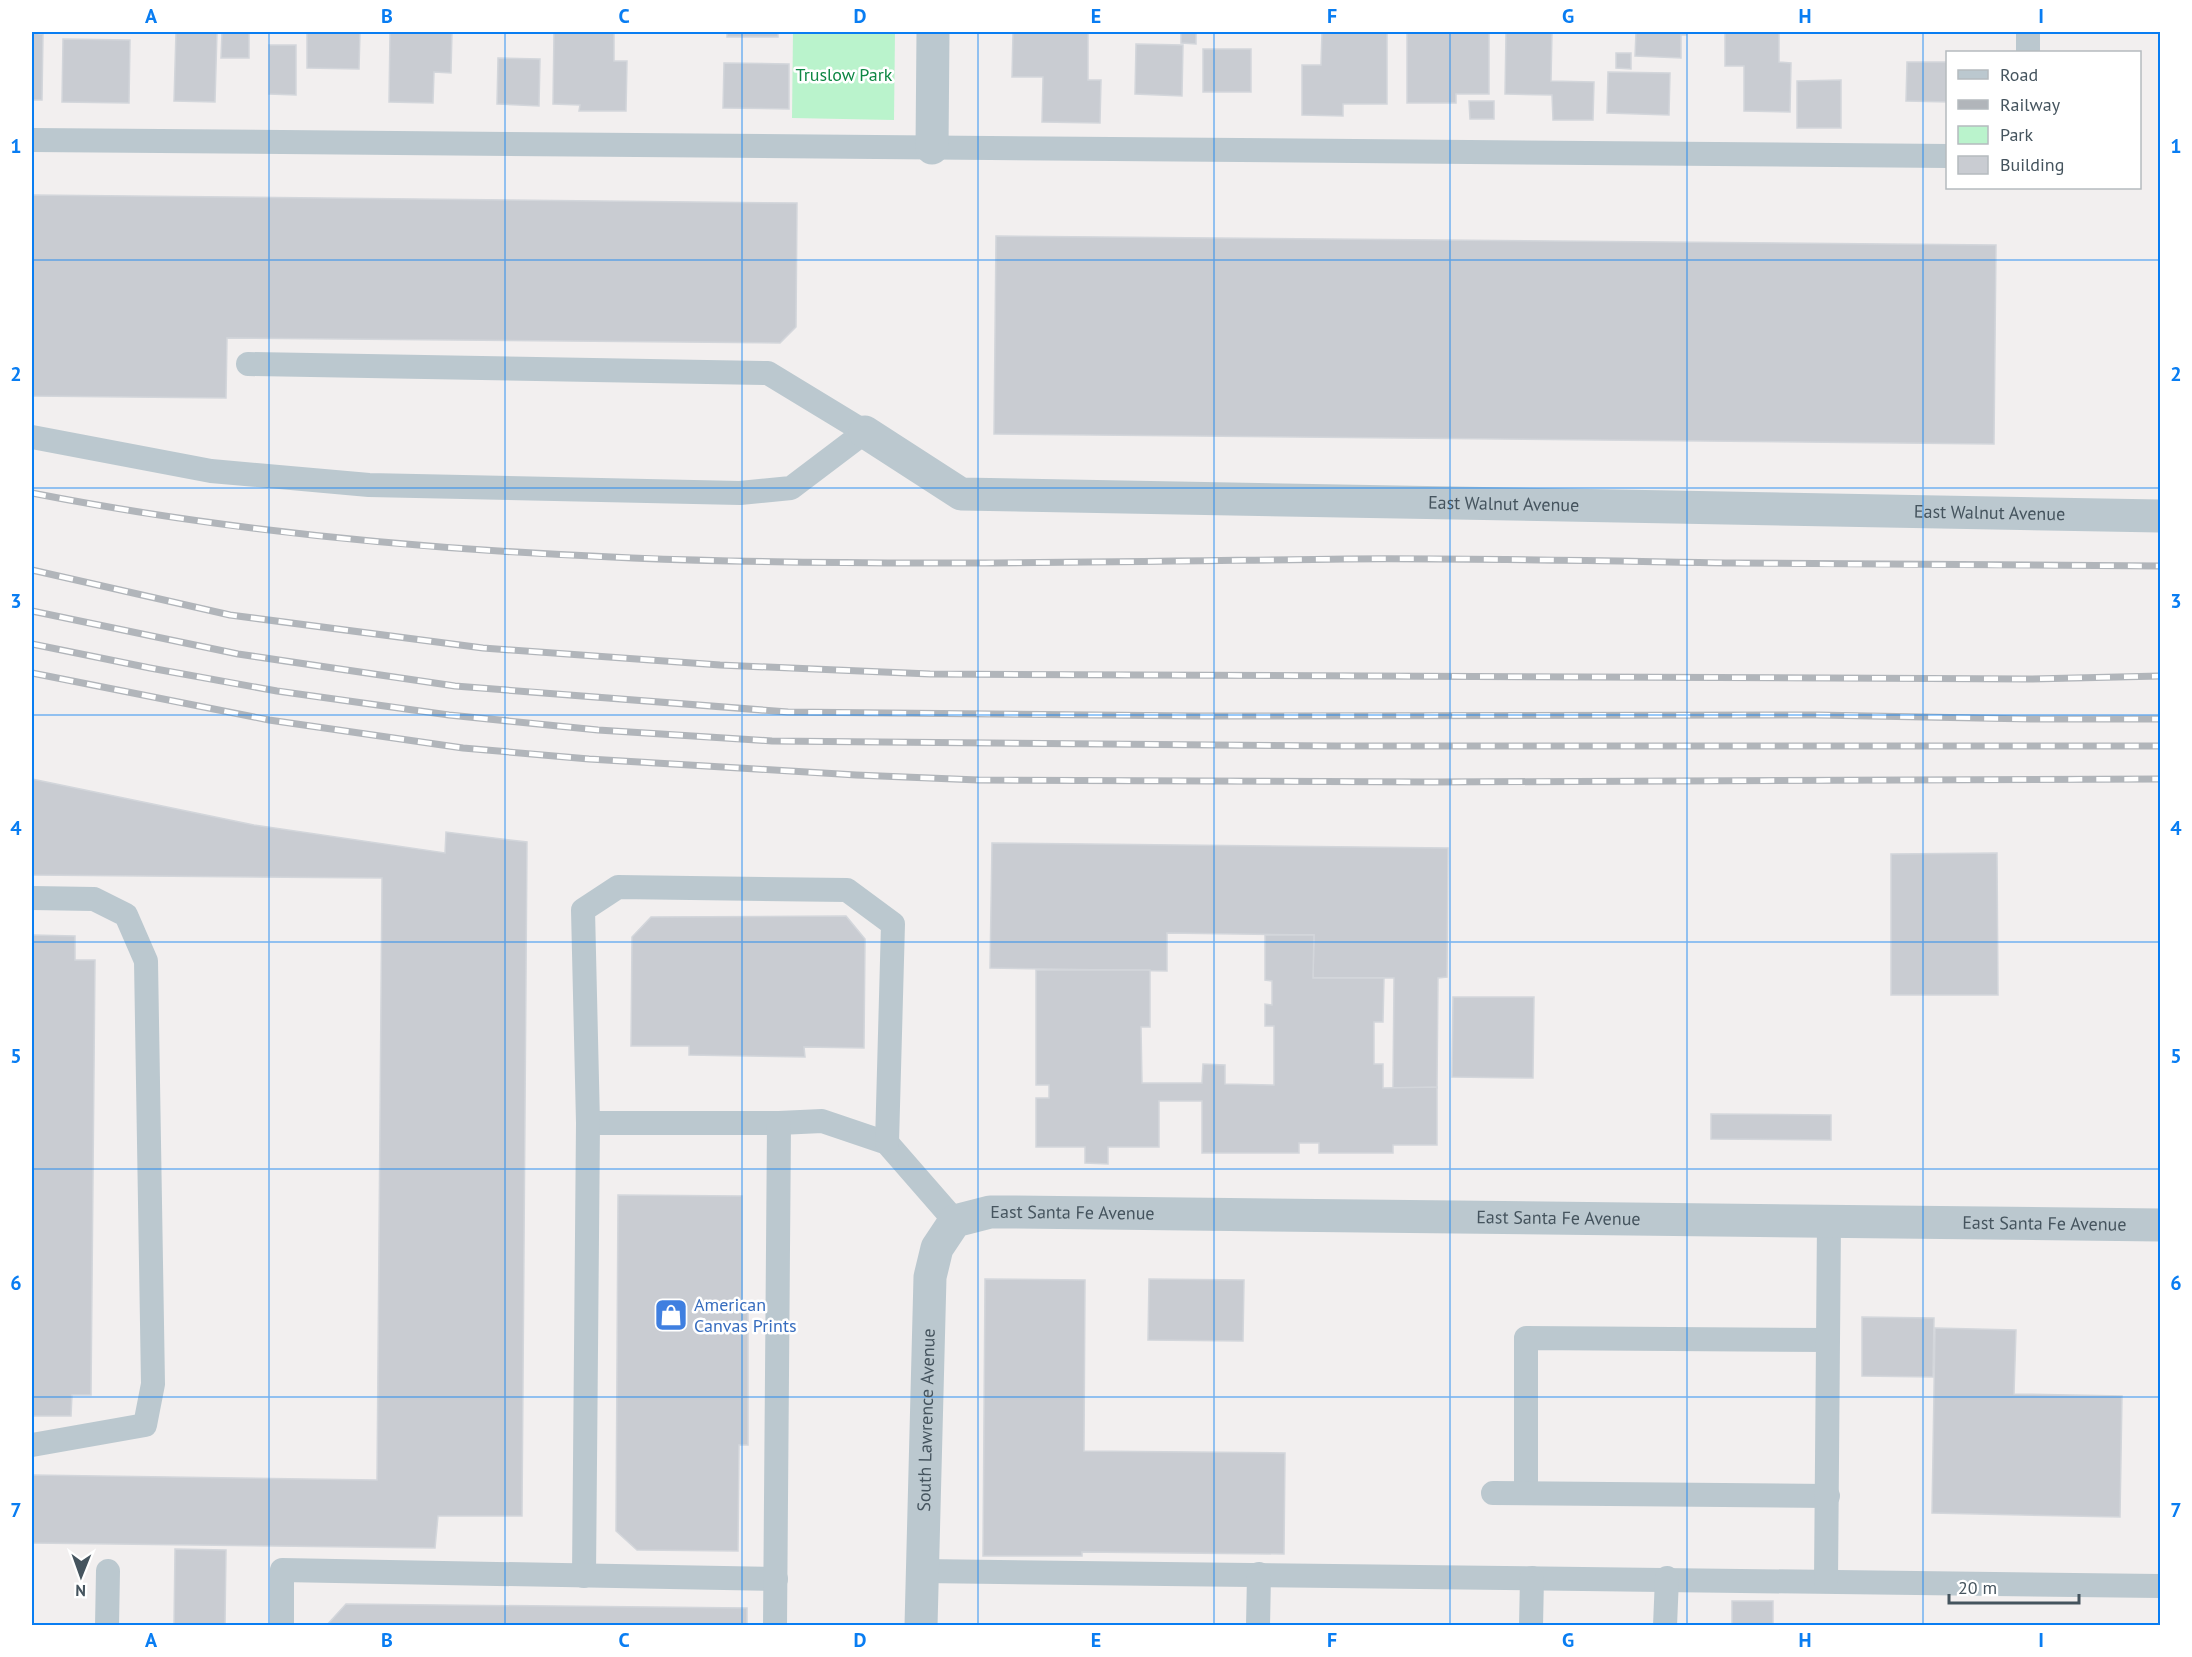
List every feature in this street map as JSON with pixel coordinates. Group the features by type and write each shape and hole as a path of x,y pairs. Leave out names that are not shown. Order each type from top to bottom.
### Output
{"street":[{"path":"932,148 933,32"},
{"name":"East Walnut Avenue","path":"865,432 962,494 2160,516"},
{"name":"East Santa Fe Avenue","path":"955,1221 990,1212 1014,1212 2160,1225"},
{"name":"South Lawrence Avenue","path":"921,1626 930,1277 937,1248 955,1221"}],"lane":[{"path":"2028,32 2028,51"},
{"path":"32,140 1946,156"},
{"path":"32,437 211,471 369,485 740,493 790,488 865,432 768,373 248,364"},
{"path":"584,1576 588,1124 583,910 618,887 847,890 893,924 887,1143"},
{"path":"32,898 94,899 126,915 146,961 153,1384 145,1425 32,1445"},
{"path":"588,1124 822,1121 887,1143 955,1221"},
{"path":"776,1626 779,1123"},
{"path":"1826,1581 1829,1221"},
{"path":"1526,1492 1527,1338 1828,1340"},
{"path":"1493,1492 1828,1496"},
{"path":"282,1626 282,1570 776,1579"},
{"path":"107,1626 108,1571"},
{"path":"923,1571 1667,1578 2160,1586"},
{"path":"1258,1626 1259,1574"},
{"path":"1532,1578 1532,1626"},
{"path":"1665,1626 1667,1578"}],"green space":[{"name":"Truslow Park","path":"793,32 895,32 894,120 792,118"}],"building":[{"path":"32,32 43,34 42,100 32,100"},
{"path":"176,32 217,32 215,102 174,101"},
{"path":"222,32 249,32 249,58 221,58"},
{"path":"307,32 360,32 359,69 307,68"},
{"path":"390,32 452,32 451,73 434,72 433,103 389,102"},
{"path":"554,32 614,32 614,61 627,61 626,111 579,111 580,105 553,104"},
{"path":"727,32 778,32 778,37 727,37"},
{"path":"1013,32 1088,33 1088,80 1101,80 1100,123 1042,122 1043,77 1012,77"},
{"path":"1181,32 1196,32 1196,44 1181,43"},
{"path":"1322,32 1387,32 1387,104 1343,104 1343,116 1302,115 1302,65 1321,65"},
{"path":"1407,32 1489,32 1489,94 1456,94 1456,103 1407,103"},
{"path":"1506,32 1552,32 1551,81 1594,82 1593,120 1553,120 1552,95 1505,94"},
{"path":"1636,32 1686,32 1686,35 1681,35 1681,58 1635,56"},
{"path":"1725,32 1779,32 1779,62 1791,63 1790,112 1744,111 1744,66 1725,66"},
{"path":"63,39 130,40 129,103 62,102"},
{"path":"1136,44 1183,45 1182,96 1135,94"},
{"path":"269,45 296,45 296,95 269,94"},
{"path":"1203,49 1251,49 1251,92 1203,92"},
{"path":"1616,53 1631,53 1631,69 1616,68"},
{"path":"498,58 540,59 539,106 497,104"},
{"path":"1907,62 1946,62 1946,102 1906,101"},
{"path":"724,63 789,64 789,109 723,108"},
{"path":"1608,72 1670,73 1669,115 1607,113"},
{"path":"1841,80 1841,128 1797,128 1797,81"},
{"path":"1469,101 1494,101 1494,119 1470,119"},
{"path":"32,195 797,203 796,327 780,343 227,338 226,398 32,396"},
{"path":"996,236 1996,245 1994,444 994,434"},
{"path":"32,779 254,825 445,853 446,832 527,842 522,1516 438,1516 435,1548 32,1543 32,1475 377,1480 382,878 32,875"},
{"path":"992,843 1448,848 1447,977 1438,978 1437,1088 1393,1088 1394,978 1313,978 1314,935 1167,933 1167,971 990,968"},
{"path":"1997,853 1998,995 1891,995 1891,854"},
{"path":"846,916 865,939 864,1048 804,1047 805,1057 689,1055 689,1046 631,1046 632,937 651,917"},
{"path":"32,935 75,936 75,960 95,960 91,1395 72,1395 71,1416 32,1416"},
{"path":"1265,935 1314,935 1313,978 1384,978 1383,1022 1374,1022 1374,1064 1383,1064 1383,1088 1437,1087 1437,1145 1393,1145 1393,1153 1319,1153 1319,1143 1299,1143 1299,1153 1202,1153 1202,1101 1159,1101 1159,1147 1108,1147 1108,1164 1085,1163 1085,1147 1036,1147 1036,1098 1049,1098 1049,1085 1036,1085 1036,970 1150,970 1150,1027 1141,1027 1142,1083 1202,1083 1203,1064 1225,1065 1225,1084 1274,1085 1274,1026 1265,1026 1265,1004 1272,1005 1272,981 1265,980"},
{"path":"1453,997 1534,997 1533,1078 1452,1077"},
{"path":"1711,1114 1831,1115 1831,1140 1711,1139"},
{"path":"618,1195 742,1196 742,1301 748,1301 748,1445 739,1445 738,1551 637,1550 616,1531"},
{"path":"985,1279 1085,1280 1084,1451 1285,1453 1284,1554 1082,1552 1082,1556 983,1556"},
{"path":"1149,1279 1244,1280 1243,1341 1148,1340"},
{"path":"1862,1317 1934,1318 1933,1377 1862,1376"},
{"path":"1935,1328 2016,1330 2014,1394 2122,1396 2120,1517 1932,1513"},
{"path":"175,1549 226,1550 225,1626 174,1626"},
{"path":"1732,1601 1773,1601 1773,1626 1732,1626"},
{"path":"346,1604 747,1608 747,1626 326,1626"}],"railway":[{"path":"32,493 195,520 358,540 522,553 687,560 1016,563 1442,559 2160,566"},
{"path":"32,570 230,615 483,648 720,665 930,674 2029,679 2160,676"},
{"path":"32,611 238,654 455,686 788,712 1198,716 1816,715 2160,719"},
{"path":"32,644 277,691 449,715 598,730 772,741 1336,746 2160,746"},
{"path":"32,673 269,720 463,748 589,759 856,775 978,780 1434,782 2160,779"}],"place":[{"name":"American Canvas Prints","path":"671,1315"}]}
